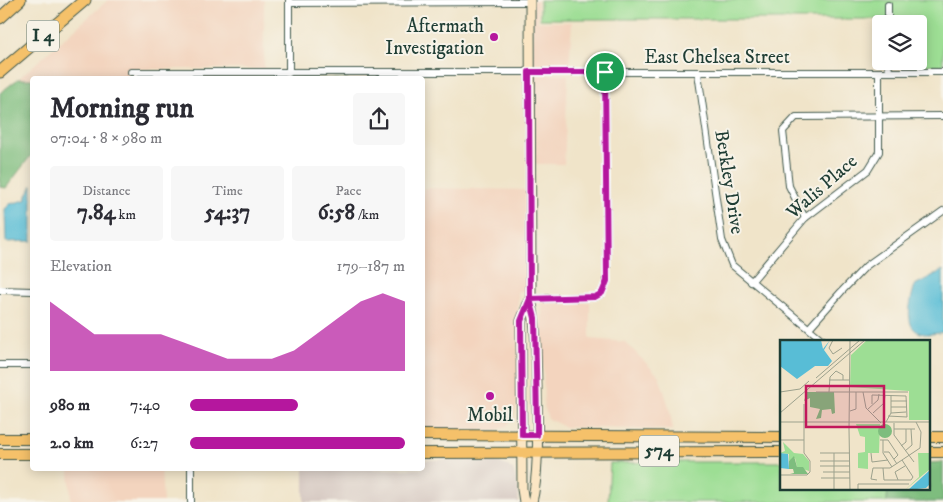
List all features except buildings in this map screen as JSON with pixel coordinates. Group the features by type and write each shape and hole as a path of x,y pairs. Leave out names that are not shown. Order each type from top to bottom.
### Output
{"highway":[{"name":"I 4","path":"0,18 20,0"},
{"name":"I 4","path":"0,72 85,0"}],"main road":[{"path":"425,435 780,437"},
{"path":"930,437 943,437"},
{"path":"0,439 30,439"},
{"name":"574","path":"425,453 522,451 780,452"},
{"path":"930,452 943,452"},
{"path":"0,454 30,454"}],"street":[{"path":"289,72 288,1 530,1 530,299 535,318 537,435 535,489 532,502"},
{"path":"888,6 888,15"},
{"name":"East Chelsea Street","path":"132,72 943,72"},
{"path":"530,299 595,297 602,293 607,281 605,72"},
{"name":"Walis Place","path":"751,282 805,218 868,170 879,152 879,72"},
{"name":"Berkley Drive","path":"698,73 722,240 732,265 823,340"},
{"path":"805,218 789,186 783,132 796,116 943,116"},
{"path":"809,328 866,266 943,211"},
{"path":"0,290 30,291"},
{"path":"524,502 521,321 530,299"},
{"path":"0,366 30,365"},
{"path":"191,471 191,502"}],"shaded area":[{"path":"108,0 264,0 264,69 129,69 128,76 30,76 30,79 18,79"},
{"path":"533,0 537,0 538,22 572,22 569,68 532,68"},
{"path":"532,75 568,75 564,164 534,164"},
{"path":"425,188 528,190 527,291 518,291 517,403 508,425 497,430 425,430"},
{"path":"542,302 590,302 590,339 625,342 659,376 669,407 673,430 565,427 548,419 544,406"},
{"path":"490,459 508,466 513,470 518,487 519,502 304,502 304,471 425,471 425,460"},
{"path":"69,471 161,471 163,502 71,502"}],"green space":[{"path":"540,0 943,0 943,65 927,65 927,15 872,15 872,19 540,19"},
{"path":"18,79 30,79 30,157 6,188 0,187 0,93"},
{"path":"780,462 780,490 888,490 887,502 608,502 610,463"},
{"path":"943,462 943,502 887,502 888,490 930,490 930,463"}],"water":[{"path":"30,189 30,241 6,242 5,209 10,204 25,200"},
{"path":"943,270 943,332 920,333 914,329 909,315 915,285"}],"place":[{"name":"Aftermath Investigation","path":"494,37"},
{"name":"Mobil","path":"490,396"}],"route":[{"path":"605,72 529,72 530,299 535,318 537,435 522,435 521,321 530,299 595,297 602,293 607,281 605,72"}]}
